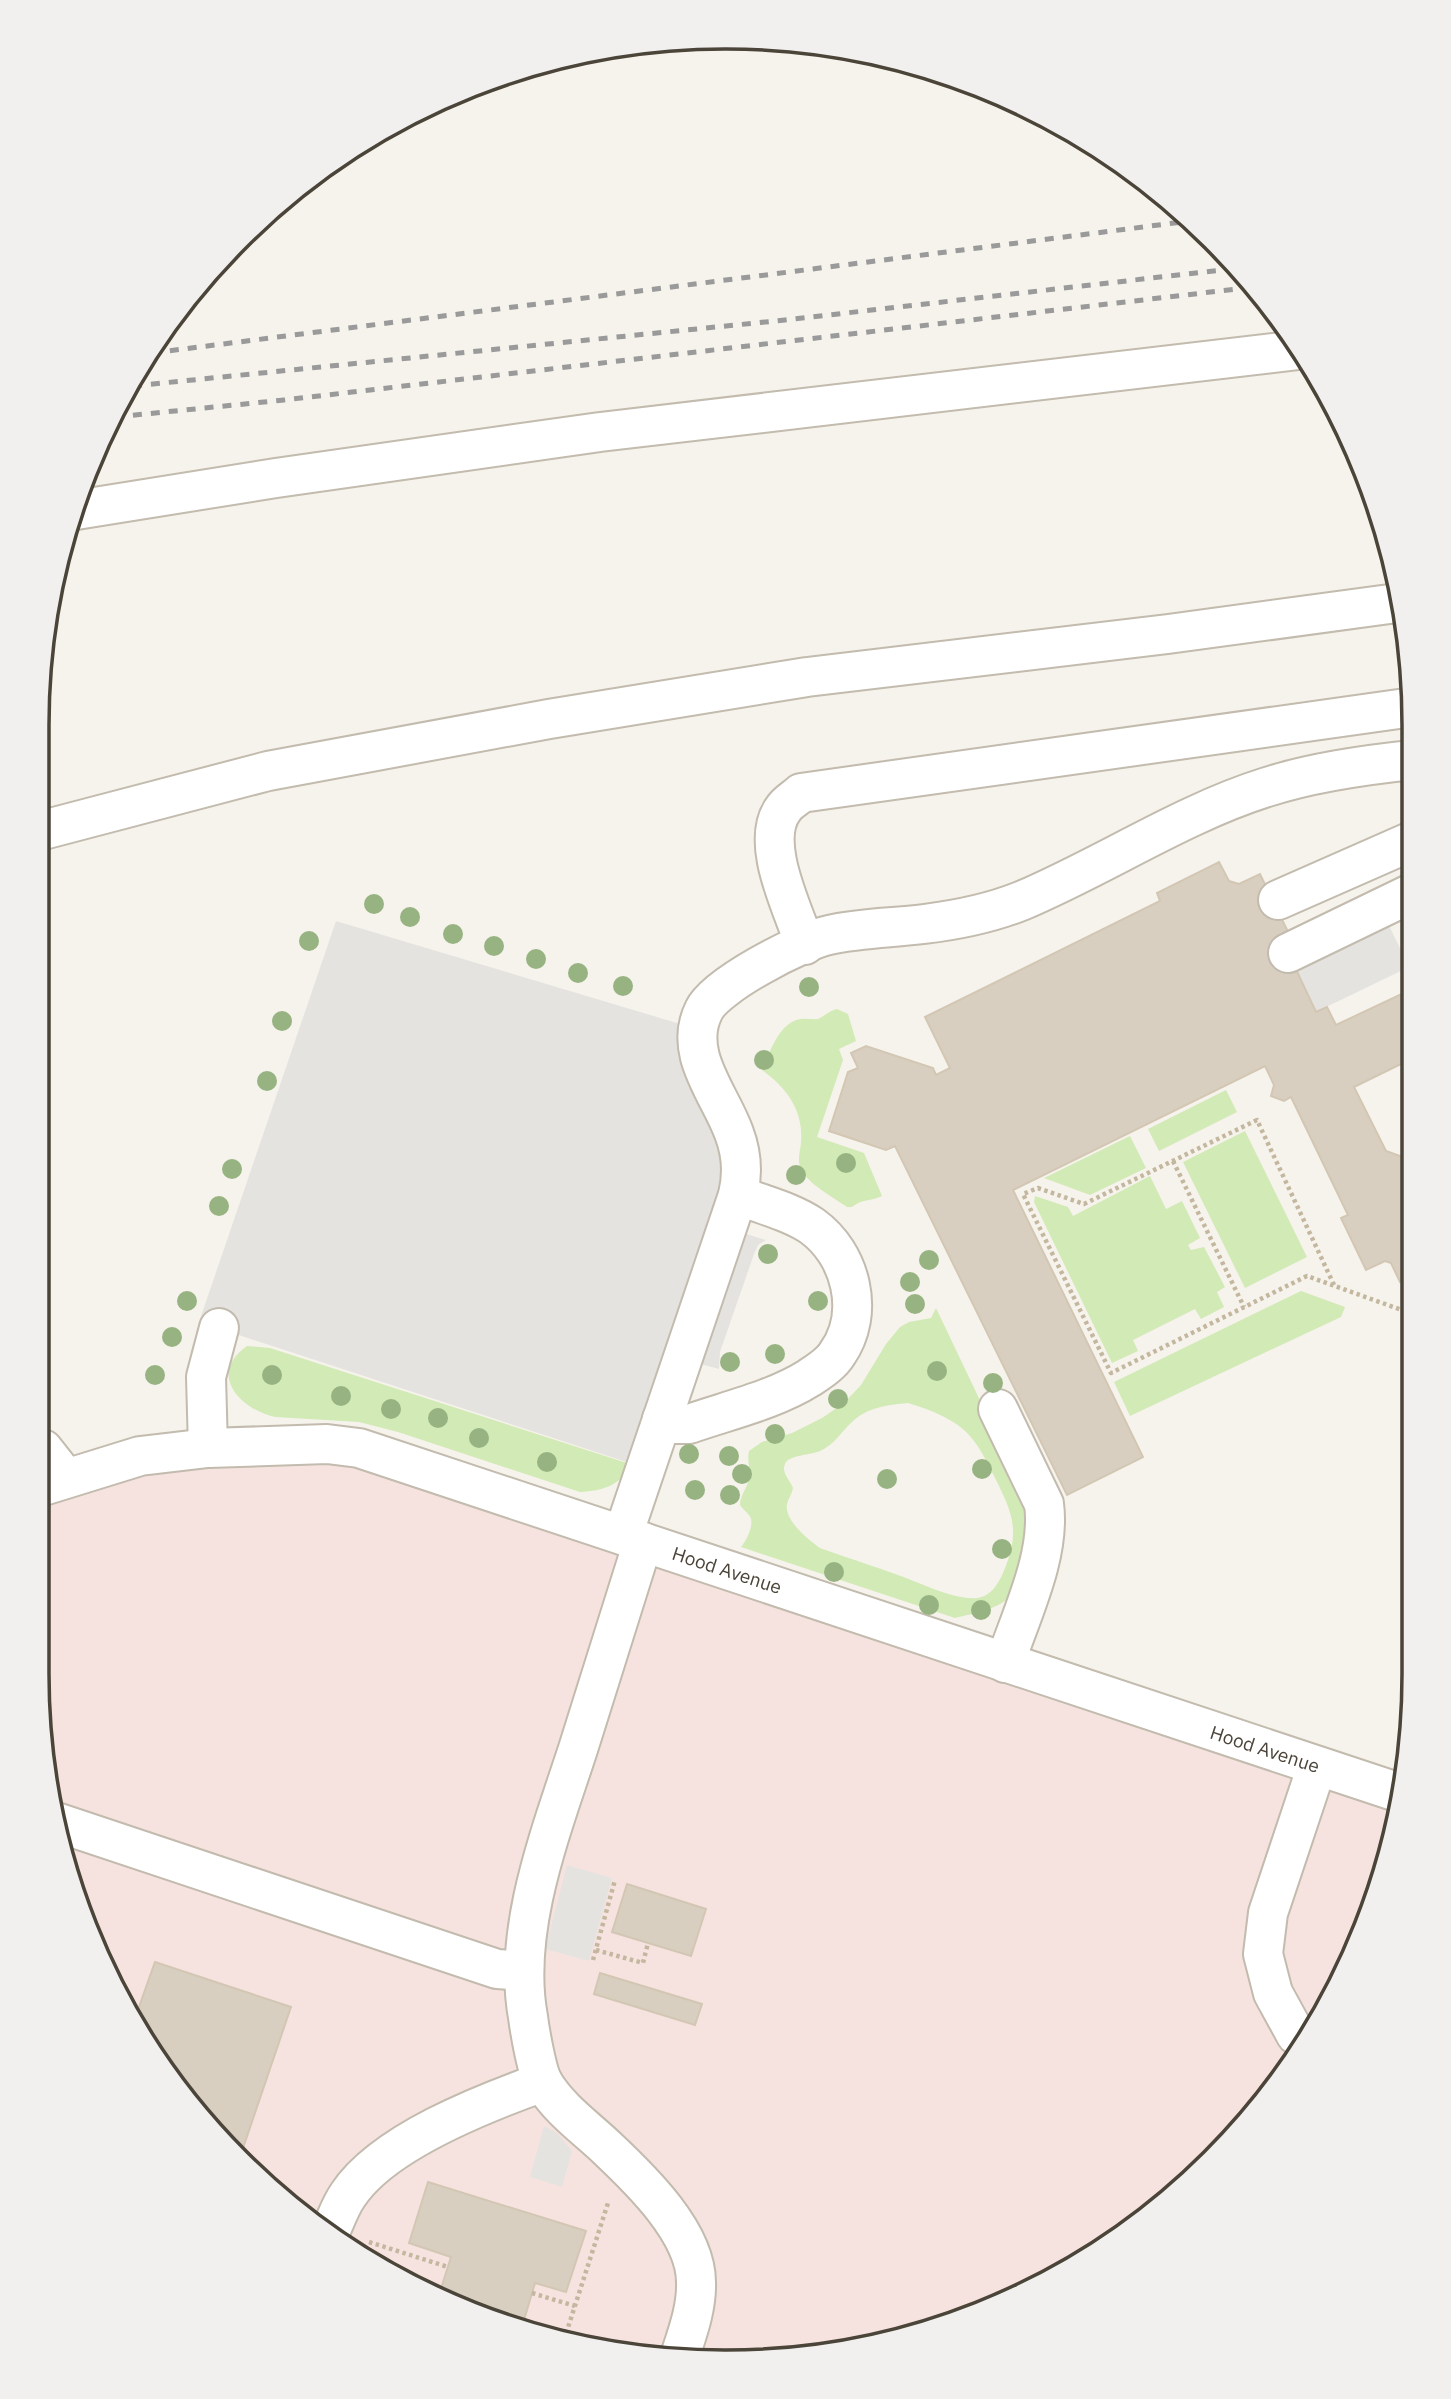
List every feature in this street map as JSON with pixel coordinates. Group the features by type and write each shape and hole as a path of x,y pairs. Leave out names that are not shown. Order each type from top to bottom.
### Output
{"street":[{"path":"85,509 276,478 600,432 1289,351"},
{"path":"49,828 268,771 603,710 807,677 1168,634 1391,604"},
{"path":"805,945 774,855 775,827 784,808 801,793 1402,709"},
{"path":"682,2349 692,2321 696,2281 688,2247 671,2218 620,2162 575,2120 543,2082 527,2015 523,1954 536,1891 633,1539 662,1419 742,1179 734,1133 698,1054 698,1027 709,1000 769,961 824,936 979,915 1021,901 1221,804 1268,786 1321,774 1402,762"},
{"path":"1278,900 1402,845"},
{"path":"1288,953 1402,898"},
{"path":"662,1419 675,1424 690,1424 784,1391 825,1366 837,1354 847,1335 853,1298 850,1278 826,1239 811,1226 791,1215 738,1195"},
{"path":"208,1447 206,1377 219,1328"},
{"path":"998,1409 1044,1504 1046,1521 1040,1560 1005,1663"},
{"name":"Hood Avenue","path":"49,1471 208,1447 327,1444 359,1448 1391,1790"},
{"path":"1297,2035 1273,1993 1263,1954 1268,1913 1317,1766"},
{"path":"67,1826 497,1969 524,1969"},
{"path":"334,2224 348,2194 379,2162 412,2140 496,2098 543,2082"}],"path":[{"path":"1334,1285 1257,1120 1084,1204 1038,1188 1023,1194 1111,1373 1307,1276 1402,1310"},
{"path":"1172,1161 1244,1307"},
{"path":"593,1960 615,1881"},
{"path":"596,1950 643,1963 648,1943"},
{"path":"567,2331 620,2162"},
{"path":"356,2240 448,2267"},
{"path":"532,2293 575,2306"}],"shaded area":[{"path":"1381,909 1402,952 1402,970 1316,1012 1288,953"},
{"path":"336,921 697,1029 734,1133 727,1228 766,1240 758,1245 754,1254 720,1352 719,1369 682,1359 645,1468 199,1322"},
{"path":"325,1449 1390,1799 1379,1849 1351,1932 1332,1973 1288,2049 1262,2085 1234,2120 1172,2182 1101,2236 1064,2259 984,2299 943,2314 901,2327 814,2344 770,2349 681,2349 594,2337 550,2327 467,2299 426,2280 350,2236 314,2210 279,2182 217,2120 163,2049 140,2012 100,1932 72,1849 62,1805 50,1718 49,1488"},
{"path":"567,1865 612,1878 589,1961 545,1949"},
{"path":"544,2126 557,2133 572,2151 562,2187 530,2177"}],"green space":[{"path":"837,1009 848,1014 856,1041 839,1049 843,1060 817,1137 864,1153 882,1196 852,1207 847,1207 828,1195 801,1169 801,1131 797,1111 779,1084 762,1070 776,1039 793,1021 818,1019"},
{"path":"1226,1090 1237,1112 1159,1151 1148,1129"},
{"path":"1245,1131 1307,1257 1245,1288 1183,1162"},
{"path":"1130,1136 1146,1168 1090,1195 1044,1178"},
{"path":"1150,1176 1166,1209 1182,1201 1200,1238 1188,1245 1191,1250 1204,1247 1225,1287 1217,1292 1224,1307 1201,1319 1195,1309 1133,1340 1138,1351 1112,1363 1034,1202 1035,1196 1068,1207 1073,1216"},
{"path":"1301,1291 1345,1307 1341,1317 1130,1416 1114,1382"},
{"path":"936,1308 1026,1497 1033,1529 1012,1595 993,1608 955,1618 741,1547 749,1534 751,1523 749,1515 740,1505 749,1480 749,1451 762,1442 792,1433 822,1418 844,1403 861,1385 886,1344 900,1327 909,1322 931,1318","holes":["908,1403 949,1419 969,1435 986,1460 1010,1512 1013,1534 1009,1558 996,1585 983,1597 970,1598 946,1593 820,1548 798,1529 789,1517 787,1504 793,1488 784,1470 787,1461 825,1448 858,1417 871,1410"]},
{"path":"247,1346 270,1348 633,1465 622,1478 610,1486 580,1492 398,1432 359,1422 275,1417 262,1413 240,1398 229,1379 235,1357"}],"building":[{"path":"1219,862 1229,881 1239,884 1260,874 1291,938 1283,942 1316,1012 1327,1007 1336,1025 1402,994 1402,1063 1354,1087 1386,1151 1402,1157 1402,1281 1400,1282 1391,1263 1385,1261 1366,1270 1341,1218 1348,1215 1291,1097 1284,1101 1271,1096 1274,1085 1265,1066 1013,1190 1143,1457 1067,1495 895,1146 886,1150 829,1131 848,1072 858,1068 851,1053 866,1046 933,1068 936,1075 950,1068 925,1017 1160,901 1157,893"},
{"path":"627,1884 706,1909 691,1956 612,1932"},
{"path":"155,1962 291,2007 243,2148 189,2085 138,2009"},
{"path":"600,1973 702,2004 695,2025 594,1994"},
{"path":"428,2182 586,2231 566,2292 535,2283 524,2319 441,2287 451,2257 409,2243"}],"railway":[{"path":"162,352 1178,223"},
{"path":"141,385 785,320 1225,270"},
{"path":"124,416 284,400 1242,288"}]}
